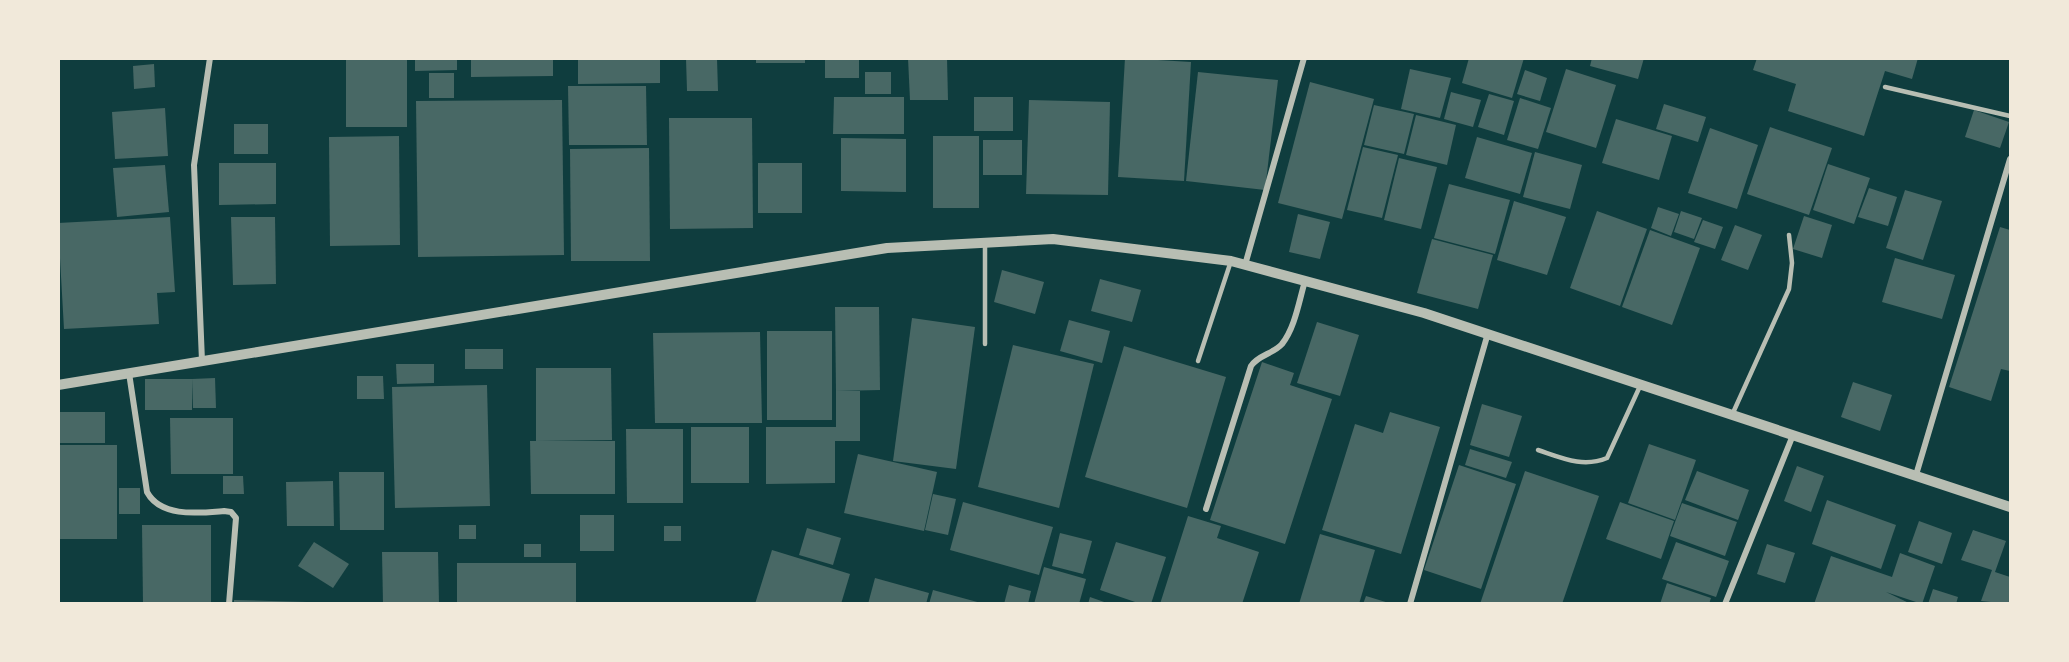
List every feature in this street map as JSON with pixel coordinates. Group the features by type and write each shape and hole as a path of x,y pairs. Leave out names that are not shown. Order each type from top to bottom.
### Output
{"street":[{"path":"202,361 194,165 210,58"},
{"path":"1245,265 1304,58"},
{"path":"1916,475 2010,159"},
{"path":"58,385 886,248 1053,239 1231,261 1305,281 1488,333 2010,507"},
{"path":"1206,509 1251,366 1256,360 1282,343 1290,330 1305,281"},
{"path":"1410,603 1488,333"},
{"path":"129,373 147,492 152,501 169,510 224,511 231,512 236,518 230,603"},
{"path":"1725,603 1792,435"}],"lane":[{"path":"1885,87 2010,116"},
{"path":"1732,415 1789,289 1792,263 1789,234"},
{"path":"985,243 985,344"},
{"path":"1198,361 1231,261"},
{"path":"1538,450 1574,462 1592,464 1607,458 1641,384"}],"building":[{"path":"346,58 407,58 407,127 346,127"},
{"path":"415,58 457,58 457,70 415,71"},
{"path":"471,58 553,58 553,76 471,77"},
{"path":"578,58 660,58 660,83 578,84"},
{"path":"686,58 717,58 718,91 687,91"},
{"path":"756,58 805,58 805,63 756,63"},
{"path":"825,58 859,58 859,78 825,78"},
{"path":"908,58 947,58 948,100 910,100"},
{"path":"1125,58 1191,62 1184,181 1118,177"},
{"path":"1469,58 1524,58 1512,98 1462,83"},
{"path":"1592,58 1644,58 1638,79 1590,66"},
{"path":"1757,58 1918,58 1912,79 1885,71 1864,136 1788,111 1796,84 1753,70"},
{"path":"154,64 155,87 134,89 133,66"},
{"path":"1410,69 1451,78 1440,118 1401,109"},
{"path":"1566,69 1616,85 1596,148 1546,132"},
{"path":"1525,70 1547,78 1540,101 1517,94"},
{"path":"865,72 891,72 891,94 865,94"},
{"path":"1198,72 1278,80 1265,190 1186,181"},
{"path":"429,73 454,73 454,98 429,98"},
{"path":"1310,82 1374,99 1342,219 1278,203"},
{"path":"568,86 646,86 647,145 569,145"},
{"path":"1451,92 1481,100 1473,127 1444,119"},
{"path":"1489,94 1514,101 1504,135 1478,127"},
{"path":"834,97 904,97 904,134 833,134"},
{"path":"974,97 1013,97 1013,131 974,131"},
{"path":"1520,98 1551,108 1538,149 1507,140"},
{"path":"562,100 564,255 418,257 416,101"},
{"path":"1029,100 1110,102 1108,195 1026,194"},
{"path":"1664,104 1706,117 1698,142 1656,129"},
{"path":"1374,105 1414,114 1404,154 1364,145"},
{"path":"165,108 168,156 115,159 112,112"},
{"path":"1974,110 2009,122 2000,148 1965,137"},
{"path":"1416,115 1456,125 1447,165 1406,155"},
{"path":"669,118 752,118 753,228 670,229"},
{"path":"1616,119 1672,136 1659,180 1602,163"},
{"path":"234,124 268,124 268,154 234,154"},
{"path":"1770,127 1832,148 1809,215 1747,194"},
{"path":"1710,128 1758,145 1737,209 1688,193"},
{"path":"399,136 400,245 330,246 329,137"},
{"path":"933,136 979,136 979,208 933,208"},
{"path":"1477,137 1532,153 1520,194 1465,178"},
{"path":"841,138 906,139 906,192 841,191"},
{"path":"983,140 1022,140 1022,175 983,175"},
{"path":"1363,147 1398,155 1382,218 1347,210"},
{"path":"649,148 650,261 571,261 570,149"},
{"path":"1535,152 1582,165 1570,209 1523,197"},
{"path":"1399,158 1437,167 1421,229 1384,220"},
{"path":"219,163 276,163 276,204 219,205"},
{"path":"758,163 802,163 802,213 758,213"},
{"path":"1828,164 1870,178 1854,224 1813,210"},
{"path":"165,165 169,212 117,217 113,168"},
{"path":"1449,184 1510,200 1495,254 1434,238"},
{"path":"1869,188 1897,197 1888,226 1858,217"},
{"path":"1905,190 1942,201 1923,260 1886,248"},
{"path":"1514,201 1566,217 1547,275 1497,260"},
{"path":"1658,207 1679,214 1671,236 1651,228"},
{"path":"1597,211 1647,229 1620,306 1570,288"},
{"path":"1681,211 1702,218 1694,239 1674,232"},
{"path":"1298,214 1330,222 1320,259 1289,252"},
{"path":"1804,216 1832,225 1822,258 1793,249"},
{"path":"170,217 175,292 157,293 159,324 64,329 58,223"},
{"path":"231,217 275,217 276,284 233,285"},
{"path":"1703,220 1723,227 1715,249 1694,242"},
{"path":"1735,225 1762,235 1748,270 1721,260"},
{"path":"2000,227 2010,230 2010,371 2001,369 1991,401 1949,387"},
{"path":"1650,230 1700,248 1672,325 1622,307"},
{"path":"1432,239 1493,255 1478,309 1417,293"},
{"path":"1895,258 1955,275 1942,319 1882,302"},
{"path":"1002,270 1044,282 1035,314 994,302"},
{"path":"1100,279 1141,290 1132,322 1091,311"},
{"path":"835,307 879,307 880,390 836,391"},
{"path":"912,318 975,327 956,469 893,461"},
{"path":"1069,320 1110,331 1102,363 1060,351"},
{"path":"1317,322 1359,335 1340,396 1297,383"},
{"path":"767,331 832,331 832,420 767,420"},
{"path":"760,332 762,423 655,423 653,333"},
{"path":"1013,345 1094,364 1059,508 978,487"},
{"path":"1124,346 1226,377 1187,508 1085,477"},
{"path":"465,349 503,349 503,369 465,369"},
{"path":"1262,362 1294,373 1290,385 1332,399 1285,544 1210,520"},
{"path":"396,364 434,364 434,383 397,384"},
{"path":"536,368 611,368 612,440 536,441"},
{"path":"357,376 383,376 384,399 357,399"},
{"path":"215,378 216,408 193,408 192,379"},
{"path":"145,379 192,379 192,410 145,410"},
{"path":"1853,382 1892,395 1880,431 1841,417"},
{"path":"487,385 490,506 395,508 392,387"},
{"path":"836,391 860,391 860,441 835,441 835,483 766,484 766,427 836,427"},
{"path":"1482,404 1522,416 1509,457 1470,445"},
{"path":"58,412 105,412 105,443 58,443"},
{"path":"1390,412 1440,427 1401,554 1322,530 1355,424 1383,433"},
{"path":"170,418 233,418 233,474 171,474"},
{"path":"691,427 749,427 749,483 691,483"},
{"path":"626,429 683,429 683,503 627,503"},
{"path":"530,441 615,441 615,494 531,494"},
{"path":"1649,444 1696,460 1675,520 1628,503"},
{"path":"58,445 117,445 117,539 58,539"},
{"path":"1470,449 1512,462 1506,478 1465,465"},
{"path":"858,454 937,472 924,531 844,513"},
{"path":"1459,465 1516,484 1481,589 1424,570"},
{"path":"1797,466 1824,476 1811,512 1784,501"},
{"path":"1525,471 1599,496 1562,604 1480,604"},
{"path":"1697,471 1749,490 1738,520 1685,500"},
{"path":"339,472 384,472 384,530 340,530"},
{"path":"223,476 243,476 244,494 223,494"},
{"path":"333,481 334,526 287,526 286,482"},
{"path":"119,488 140,488 140,514 119,514"},
{"path":"933,494 956,499 948,535 925,530"},
{"path":"1827,500 1896,525 1881,569 1812,544"},
{"path":"963,502 1053,527 1039,575 950,550"},
{"path":"1620,502 1674,521 1661,559 1606,539"},
{"path":"1682,503 1737,522 1725,556 1670,536"},
{"path":"580,515 614,515 614,551 580,551"},
{"path":"1188,516 1221,526 1217,538 1259,552 1242,604 1160,604"},
{"path":"1919,521 1952,533 1942,564 1908,552"},
{"path":"142,525 211,525 211,604 143,604"},
{"path":"459,525 476,525 476,539 459,539"},
{"path":"664,526 681,526 681,541 664,541"},
{"path":"807,528 841,538 833,565 799,555"},
{"path":"1973,530 2006,541 1995,572 2010,577 2010,604 1981,601 1992,570 1961,560"},
{"path":"1060,533 1092,541 1083,574 1052,566"},
{"path":"1320,534 1375,550 1359,604 1299,604"},
{"path":"314,542 349,564 333,588 298,566"},
{"path":"1116,542 1166,557 1151,604 1141,604 1100,590"},
{"path":"1676,542 1729,561 1716,597 1662,579"},
{"path":"524,544 541,544 541,557 524,557"},
{"path":"1767,544 1795,553 1785,583 1757,574"},
{"path":"772,550 850,574 841,604 755,604"},
{"path":"382,552 438,552 439,604 383,604"},
{"path":"1900,553 1935,566 1922,604 1886,592 1911,604 1814,604 1831,556 1892,577"},
{"path":"457,563 576,563 576,604 457,604"},
{"path":"1044,567 1086,579 1079,604 1034,604"},
{"path":"875,578 929,593 926,604 868,604"},
{"path":"1667,583 1711,598 1709,604 1660,604"},
{"path":"1009,585 1031,591 1028,604 1004,604"},
{"path":"1933,589 1958,597 1956,604 1928,604"},
{"path":"933,590 981,603 981,604 929,604"},
{"path":"1366,596 1389,603 1389,604 1363,604"},
{"path":"1090,597 1107,603 1107,604 1088,604"},
{"path":"234,600 307,602 307,604 234,604"}]}
